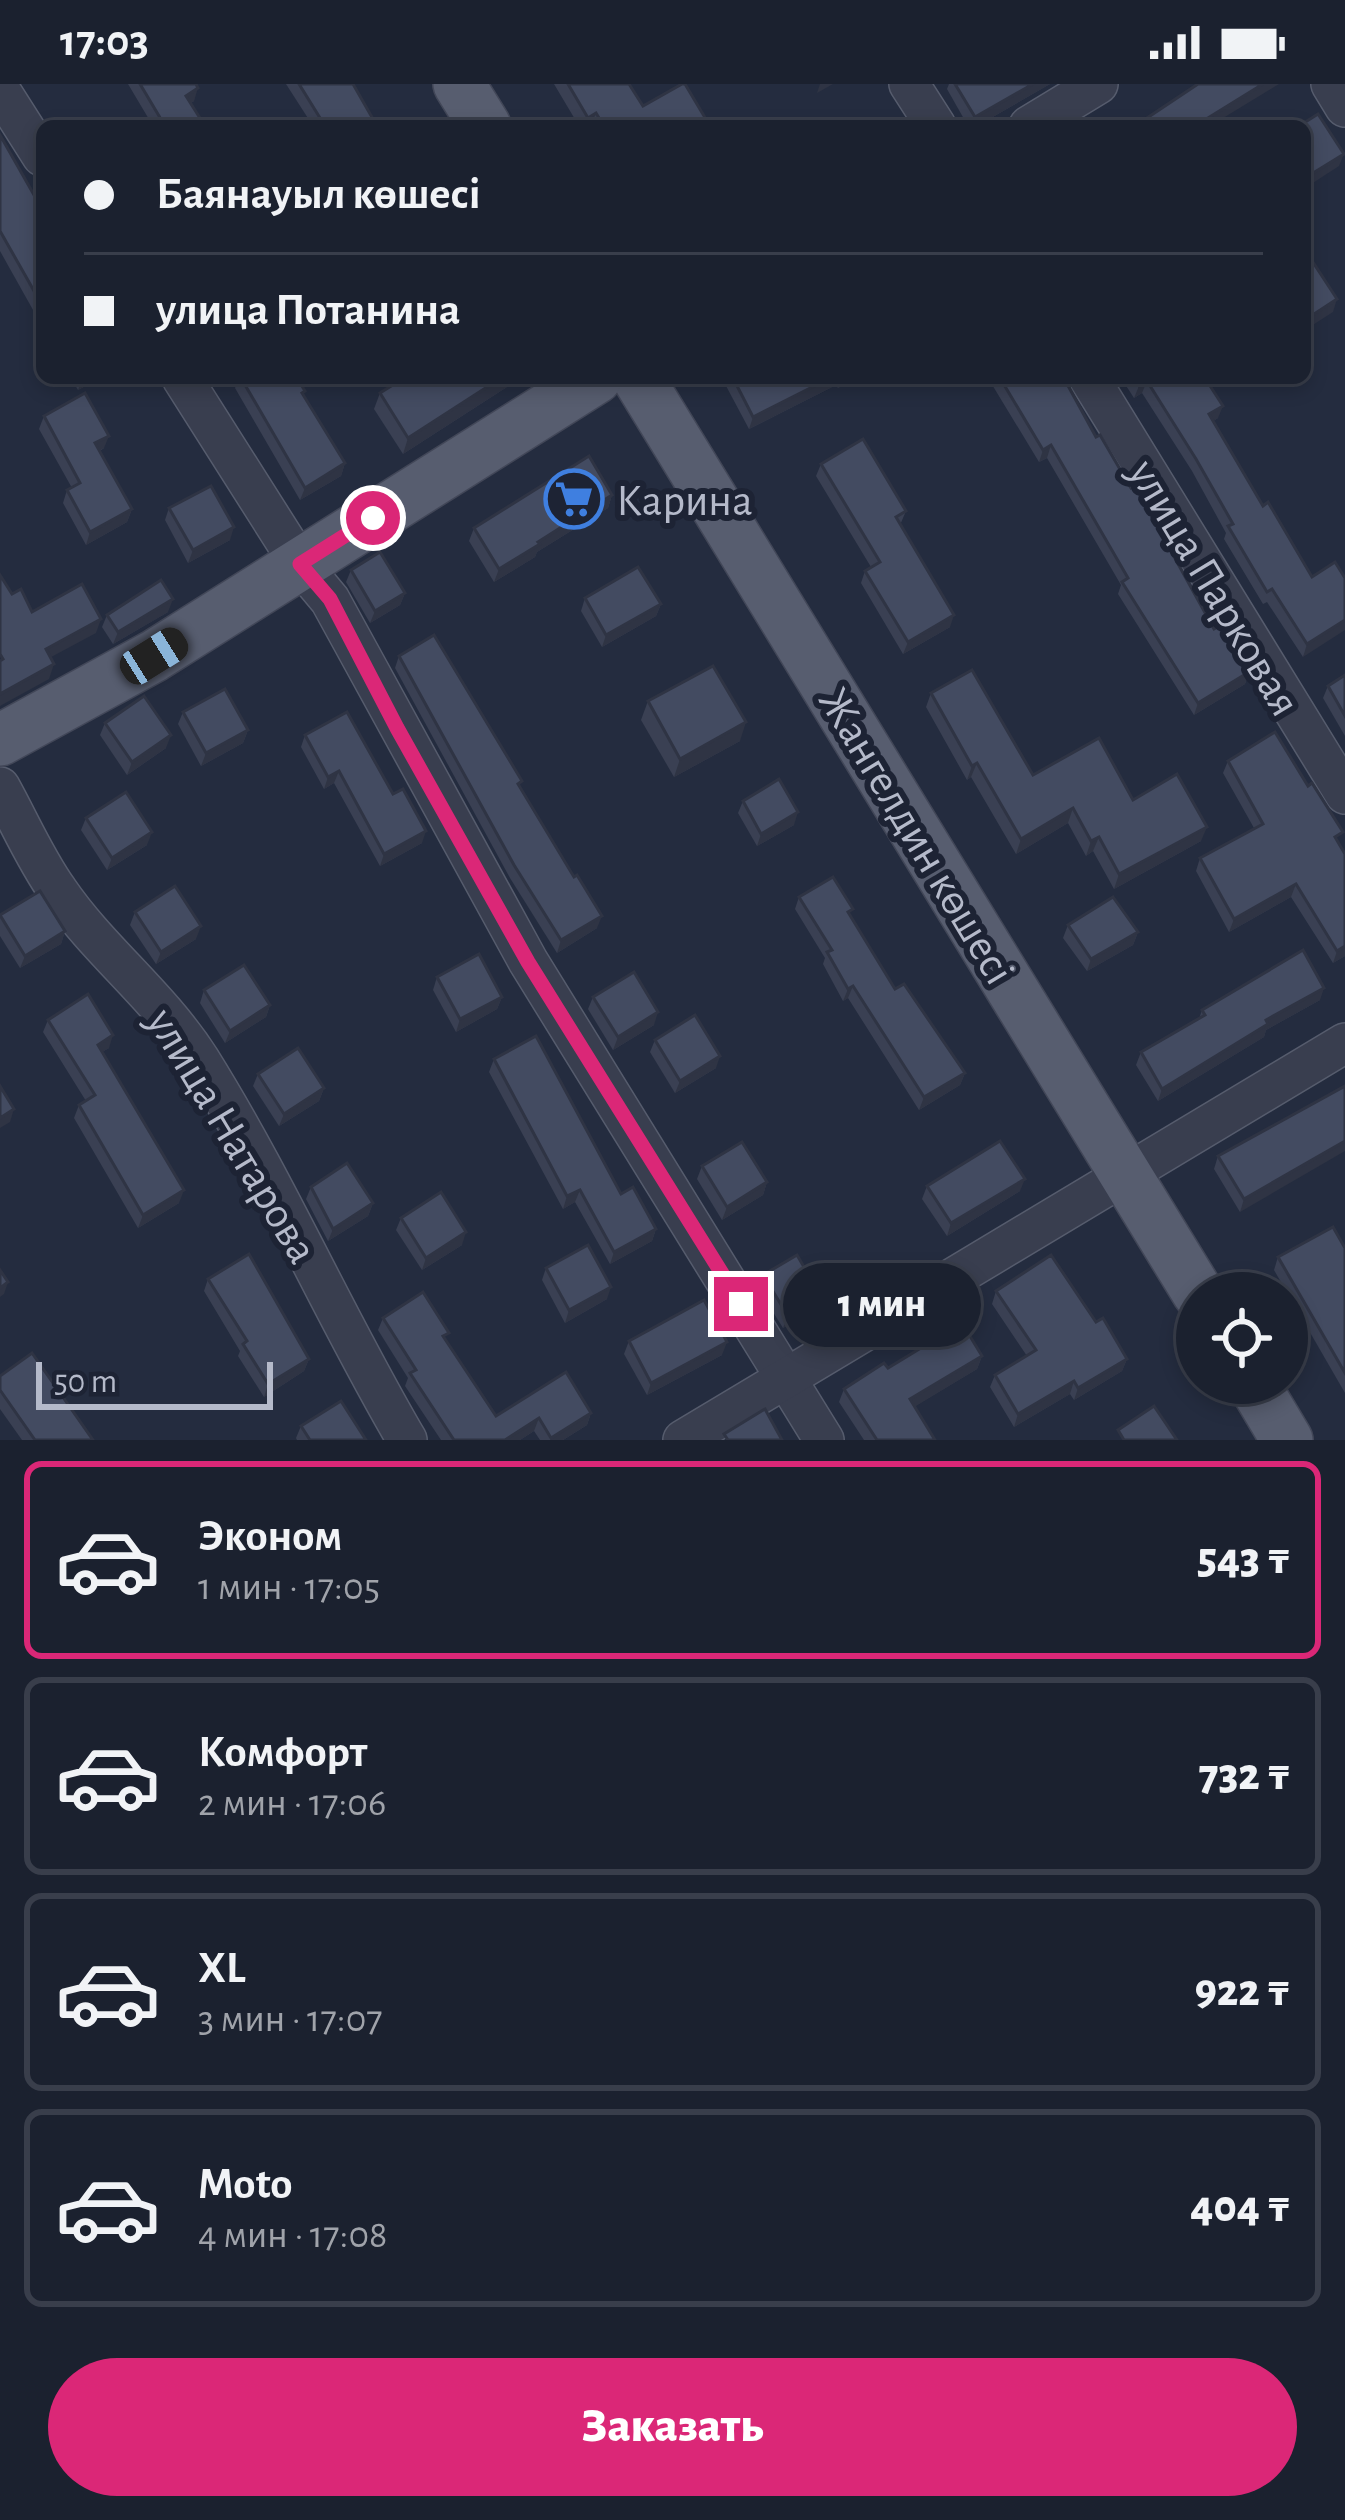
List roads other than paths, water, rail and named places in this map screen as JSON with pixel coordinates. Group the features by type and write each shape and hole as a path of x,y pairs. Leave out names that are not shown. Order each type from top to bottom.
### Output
{"main road":[{"path":"459,84 481,120"},
{"path":"0,740 154,656 586,384"},
{"name":"Жангелдин көшесі","path":"642,384 1185,1272"},
{"path":"1266,1404 1287,1440"}],"street":[{"path":"910,84 932,120"},
{"path":"1039,120 1098,84"},
{"path":"1331,84 1345,107"},
{"path":"0,90 36,147"},
{"path":"186,384 300,564 330,599 528,962 824,1440"},
{"name":"улица Парковая","path":"1093,384 1345,794"},
{"name":"улица Натарова","path":"0,787 58,892 144,986 198,1058 293,1221 349,1341 407,1440"},
{"path":"683,1440 1345,1043"}],"place":[{"name":"Карина","path":"574,499"}]}
